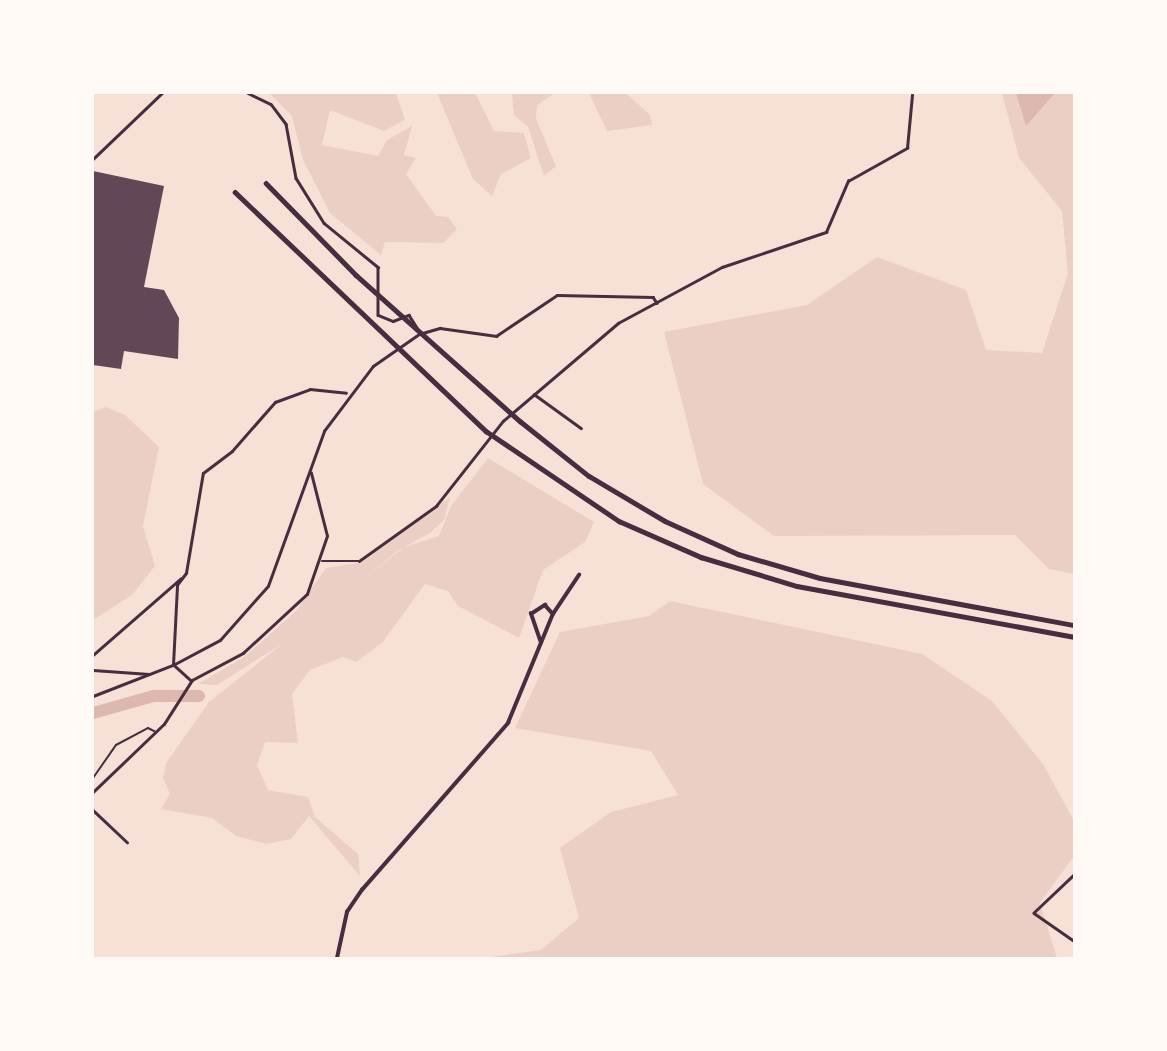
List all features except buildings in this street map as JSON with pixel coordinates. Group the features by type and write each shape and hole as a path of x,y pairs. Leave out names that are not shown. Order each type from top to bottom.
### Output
{"highway":[{"path":"266,183 356,275 589,475 709,542 860,587 1074,625"},
{"path":"234,192 310,268 537,471 619,521 701,557 797,586 1074,637"}],"street":[{"path":"93,159 162,93"},
{"path":"248,93 271,103 286,124 296,178 324,223 378,267 378,315 393,321 409,315 419,323 419,334"},
{"path":"323,561 359,561 436,506 482,444 599,335 722,267 826,232 848,181 907,148 912,94"},
{"path":"93,696 173,665 220,640 251,611 285,550 310,469 346,393 419,334 453,328 496,336 557,295 653,297 657,304"},
{"path":"190,683 173,665 180,579 189,561 200,482 210,464 232,451 275,402 310,389 346,393"},
{"path":"534,394 581,428"},
{"path":"93,792 157,732 177,707 190,683 251,647 300,603 323,561 327,536 310,469"},
{"path":"337,958 347,912 413,827 490,749 541,645 553,614 579,575"},
{"path":"93,655 180,579"},
{"path":"541,645 531,614 545,605 553,614"},
{"path":"93,670 152,674"},
{"path":"93,810 127,842"},
{"path":"1074,875 1034,913 1074,941"}],"lane":[{"path":"93,778 116,745 148,728 157,732"}],"shaded area":[{"path":"269,93 396,93 405,120 384,131 330,110 322,145 378,156 387,140 412,126 404,155 416,158 406,174 436,216 448,217 457,229 443,243 385,242 381,255 330,213 303,160 292,116"},
{"path":"437,93 475,93 494,131 524,133 531,158 501,174 492,196 473,179"},
{"path":"512,93 555,93 537,105 536,119 556,166 544,176 528,127 514,115"},
{"path":"589,93 626,93 650,115 652,125 607,131"},
{"path":"1002,93 1074,93 1074,574 1049,569 1015,535 774,536 703,484 664,332 807,305 877,257 966,290 986,350 1042,353 1068,273 1062,211 1019,158"},
{"path":"1016,93 1055,93 1026,126"},
{"path":"106,407 125,415 159,447 143,526 155,566 132,595 93,620 93,412"},
{"path":"488,458 594,522 585,542 543,570 519,638 458,606 448,591 425,584 382,643 356,662 343,657 310,670 292,694 298,743 265,742 257,765 268,790 308,797 315,817 358,854 360,876 309,816 291,839 266,844 236,836 212,818 161,809 170,794 163,778 166,763 209,702 404,547 439,536 451,506"},
{"path":"450,497 444,520 430,533 397,551 307,628 217,685 198,684 244,657 296,611 326,568 363,562"},
{"path":"670,601 922,654 992,701 1043,764 1074,821 1074,856 1040,903 1057,958 483,958 541,950 579,918 560,848 611,812 678,795 651,751 515,728 560,632 649,616"}],"waterway":[{"path":"93,713 154,696 199,696"}]}
